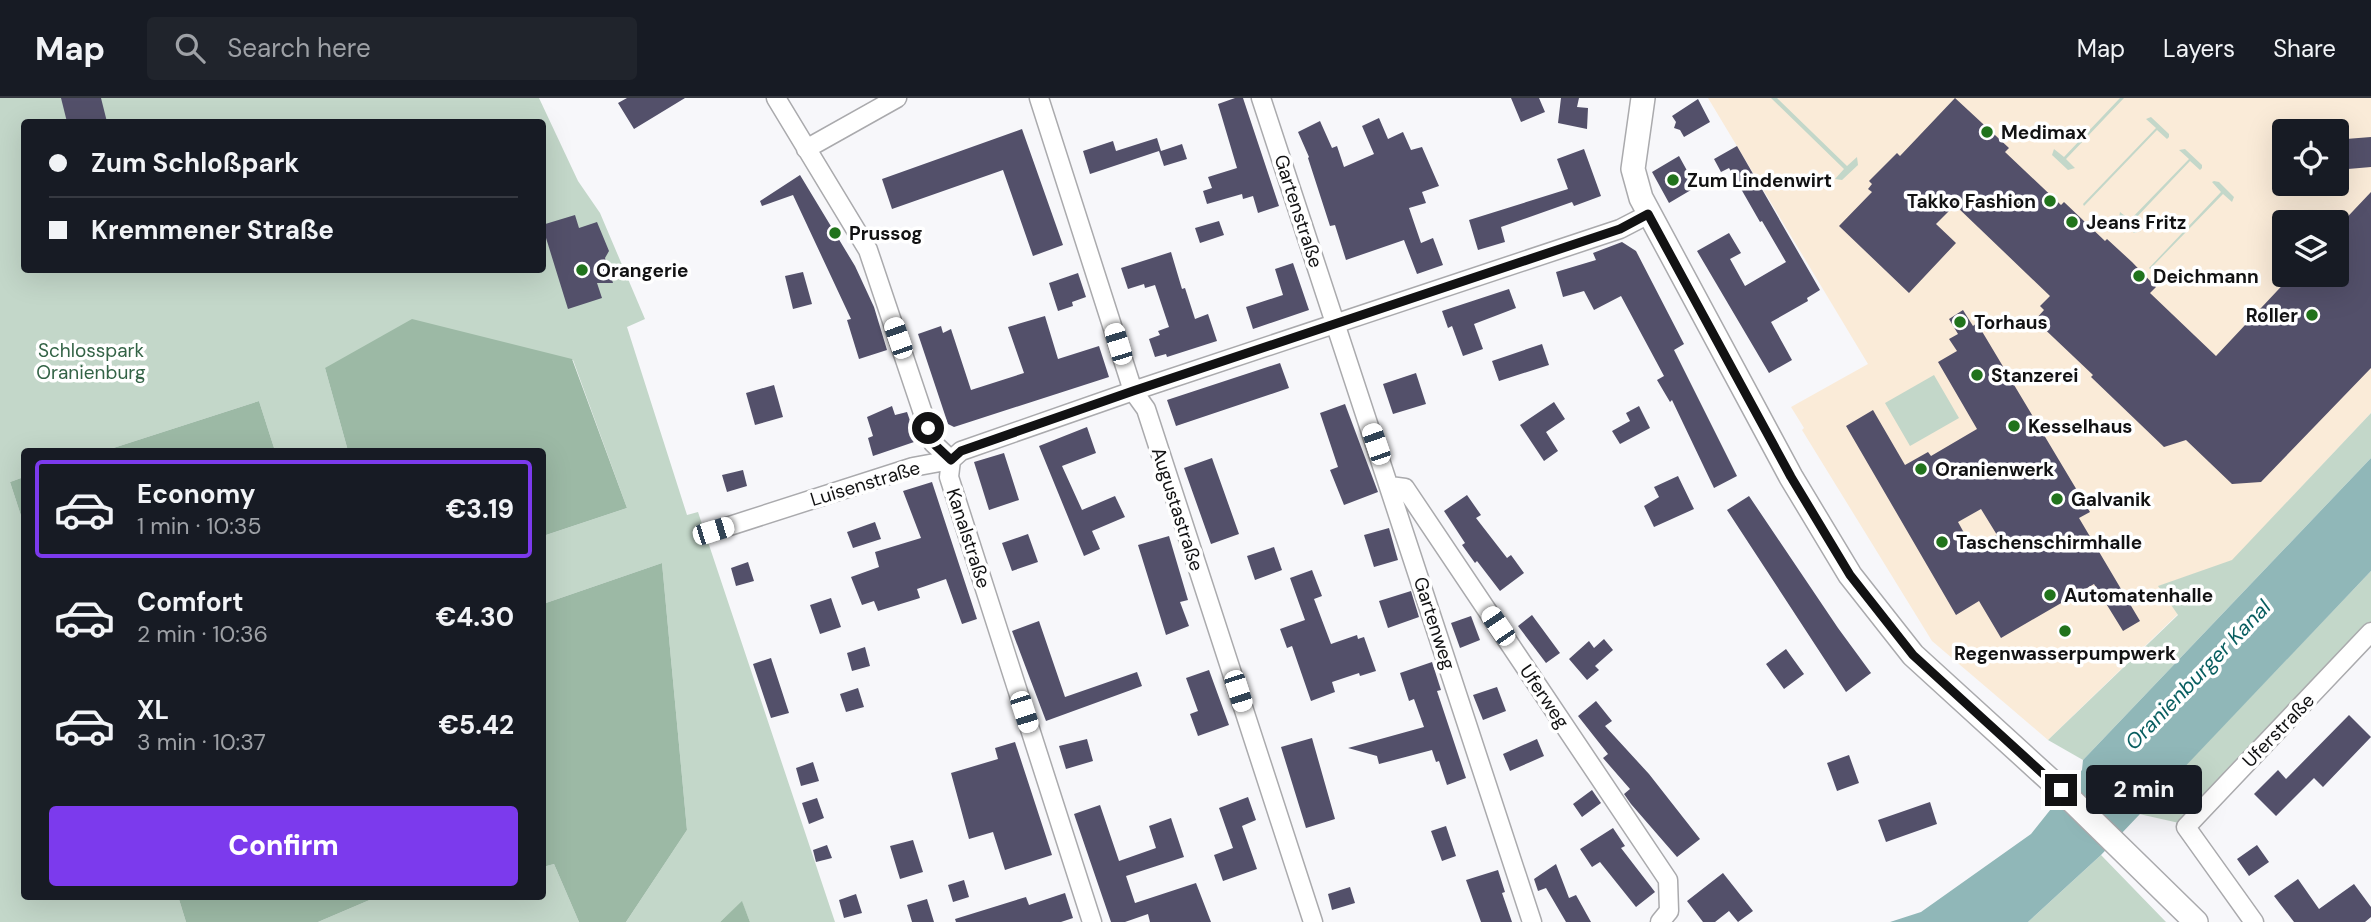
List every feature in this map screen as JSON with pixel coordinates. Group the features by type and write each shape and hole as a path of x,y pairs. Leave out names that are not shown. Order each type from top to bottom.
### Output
{"main road":[{"path":"1643,98 1633,175 1648,214 1791,477 1850,575 1913,655 2061,790 2196,922"},
{"path":"1639,137 1656,98"}],"street":[{"name":"Kanalstraße","path":"776,98 868,250 933,443 951,460 949,477 1092,922"},
{"path":"806,149 897,98"},
{"name":"Augustastraße","path":"1039,98 1133,391 1146,409 1313,922"},
{"name":"Gartenstraße","path":"1261,98 1336,324"},
{"name":"Luisenstraße","path":"713,531 913,467 951,460 961,451 1620,229 1648,214"},
{"name":"Gartenweg","path":"1336,324 1532,922"},
{"name":"Uferweg","path":"1390,486 1405,488 1668,880 1669,911 1660,922"},
{"name":"Uferstraße","path":"2254,922 2186,827 2371,632"}],"shaded area":[{"path":"1708,98 2371,98 2371,413 2232,561 2159,586 2178,614 2048,740 1932,641 1802,430 1804,428 1791,407 1868,364"}],"green space":[{"name":"Schlosspark Oranienburg","path":"0,98 539,98 578,181 600,213 645,319 627,327 687,515 698,512 835,922 750,922 742,902 720,922 626,922 687,830 662,563 546,603 546,535 627,508 573,360 325,368 347,448 274,448 259,401 113,448 21,448 21,478 10,482 21,516 21,900 179,900 186,922 0,922"},
{"path":"1771,98 1777,98 1847,166 1857,157 1858,165 1842,180 1835,179 1844,169"},
{"path":"2120,98 2124,98 2066,159 2075,168 2068,170 2052,155 2054,149 2064,157"},
{"path":"2151,117 2169,137 2167,139 2157,130 2084,206 2156,128 2146,119"},
{"path":"2185,149 2202,168 2200,170 2190,161 2132,222 2141,231 2134,233 2119,218 2120,212 2130,220 2189,159 2179,150"},
{"path":"2212,182 2219,182 2234,197 2232,202 2223,194 2150,269 2221,192"},
{"path":"412,319 572,359 627,508 546,535 546,448 347,448 325,368"},
{"path":"1934,375 1959,418 1910,446 1885,403"},
{"path":"259,401 274,448 113,448"},
{"path":"2371,413 2371,458 2083,760 2048,740 2178,615 2158,586 2232,560"},
{"path":"21,478 21,516 10,482"},
{"path":"662,563 687,830 626,922 579,922 554,864 546,866 546,603"},
{"path":"2371,571 2371,644 2197,827 2139,814"},
{"path":"2101,855 2166,922 2028,922"},
{"path":"554,864 579,922 318,922 370,900 546,900 546,866"},
{"path":"179,900 370,900 318,922 186,922"},
{"path":"742,901 750,922 720,922"}],"water":[{"name":"Oranienburger Kanal","path":"2371,458 2371,571 2101,855 2028,922 1890,922 1921,912 2031,834 2082,770 2083,760"}],"building":[{"path":"61,98 101,98 106,119 66,119"},
{"path":"627,98 685,98 634,129 618,103"},
{"path":"1243,98 1279,206 1258,213 1253,196 1243,199 1242,194 1207,204 1203,191 1212,188 1208,177 1237,168 1218,104"},
{"path":"1511,98 1539,98 1545,112 1521,122"},
{"path":"1561,98 1579,98 1577,107 1588,108 1587,129 1558,123"},
{"path":"1955,98 2009,148 2005,152 2061,205 2064,202 2105,241 2107,239 2132,262 2156,287 2150,293 2216,356 2281,287 2349,287 2349,215 2371,192 2371,368 2261,482 2232,484 2186,440 2164,447 2091,377 2093,375 2035,320 2044,310 2040,306 2050,296 1955,205 1936,224 1956,243 1909,293 1839,226 1872,192 1868,189 1872,184 1869,181 1897,153 1900,156"},
{"path":"1698,99 1710,122 1684,137 1680,130 1674,128 1676,122 1672,116"},
{"path":"1379,118 1388,139 1403,132 1411,150 1422,147 1439,186 1422,192 1426,203 1409,208 1421,243 1433,238 1443,265 1417,274 1404,240 1346,260 1335,225 1330,226 1309,157 1298,132 1320,121 1332,148 1337,146 1344,167 1374,154 1362,126"},
{"path":"1022,129 1063,245 1033,256 1003,170 892,209 882,179"},
{"path":"2371,137 2371,167 2349,169 2349,139"},
{"path":"1157,138 1161,151 1182,144 1187,159 1164,166 1159,151 1090,174 1083,151 1113,141 1116,151"},
{"path":"1737,146 1820,290 1807,298 1808,301 1771,322 1792,360 1769,373 1697,251 1729,233 1741,253 1730,259 1745,286 1786,262 1729,168 1721,172 1714,159"},
{"path":"1584,149 1601,196 1574,206 1572,202 1501,227 1505,242 1478,250 1469,220 1568,189 1557,159"},
{"path":"1679,156 1696,187 1669,203 1652,172"},
{"path":"800,175 855,266 874,307 887,350 859,359 847,320 851,319 793,195 762,206 760,201"},
{"name":"Orangerie","path":"575,215 579,228 597,222 609,251 605,258 613,283 597,283 602,298 568,309 546,238 546,224"},
{"path":"1219,221 1224,235 1200,243 1195,228"},
{"path":"1622,242 1636,251 1684,344 1674,350 1737,476 1714,488 1672,400 1670,402 1657,380 1664,376 1621,296 1594,310 1584,291 1563,297 1556,272 1596,260 1593,253"},
{"path":"1171,252 1182,289 1185,288 1195,319 1208,314 1217,341 1167,357 1166,354 1155,357 1149,339 1160,335 1158,331 1169,327 1155,285 1145,288 1144,284 1128,289 1121,268"},
{"path":"1293,263 1309,310 1253,329 1246,307 1283,295 1275,269"},
{"path":"803,272 812,304 793,309 785,276"},
{"path":"1078,273 1086,297 1072,302 1073,306 1058,311 1049,283"},
{"path":"1509,289 1516,308 1474,324 1483,349 1463,356 1452,326 1448,328 1442,311"},
{"path":"1963,310 1973,326 1977,323 2090,512 2079,518 2140,621 2123,631 2094,584 2001,638 1979,601 1956,615 1846,426 1873,410 1905,465 1928,452 1931,456 1977,429 1938,362 1957,351 1949,339 1958,334 1949,319","holes":["1981,509 1997,535 1973,549 1958,522"]},
{"path":"1045,316 1058,359 1099,346 1109,377 954,427 948,424 918,334 941,326 943,333 951,329 971,390 1024,373 1008,327"},
{"path":"1542,344 1549,365 1499,381 1492,361"},
{"path":"1280,363 1289,388 1176,426 1167,400"},
{"path":"1416,373 1426,404 1393,414 1383,384"},
{"path":"774,385 783,417 755,425 746,393"},
{"path":"1554,402 1565,419 1546,432 1558,451 1544,461 1520,425"},
{"path":"1345,404 1378,492 1344,505 1330,470 1338,467 1320,413"},
{"path":"892,406 895,415 907,412 917,441 873,456 868,438 873,436 867,417"},
{"path":"1639,406 1650,428 1620,444 1612,431 1630,421 1626,413"},
{"path":"1087,427 1096,453 1062,466 1082,510 1115,496 1125,517 1092,531 1100,549 1084,556 1039,446"},
{"path":"1004,453 1019,500 989,510 974,462"},
{"path":"1212,458 1239,534 1211,544 1184,468"},
{"path":"743,470 747,486 727,492 722,475"},
{"path":"1678,476 1694,509 1654,527 1644,506 1659,497 1654,487"},
{"path":"932,482 977,619 962,624 946,579 917,589 920,598 878,611 874,601 862,605 851,577 879,567 875,552 921,538 903,491"},
{"path":"1467,495 1481,515 1476,518 1507,558 1511,555 1524,573 1500,591 1462,545 1465,543 1444,511"},
{"path":"1749,496 1871,673 1846,692 1727,510"},
{"path":"875,522 881,539 853,548 847,532"},
{"path":"1389,528 1398,560 1374,567 1364,535"},
{"path":"1028,534 1038,562 1012,571 1002,543"},
{"path":"1169,536 1188,600 1180,602 1189,626 1166,635 1138,545"},
{"path":"1274,547 1282,570 1255,580 1247,556"},
{"path":"748,562 754,581 736,586 731,568"},
{"path":"1312,570 1322,596 1314,599 1331,644 1357,635 1358,639 1364,637 1376,671 1360,676 1359,673 1332,682 1335,692 1311,701 1292,646 1287,648 1280,629 1305,620 1290,578"},
{"path":"1411,591 1419,617 1388,628 1379,601"},
{"path":"831,598 841,627 820,634 810,605"},
{"path":"1532,615 1560,653 1546,663 1518,626"},
{"path":"1471,616 1480,640 1460,648 1451,623"},
{"path":"1039,621 1065,697 1137,672 1142,686 1046,721 1012,631"},
{"path":"1604,639 1613,650 1595,666 1599,670 1587,680 1569,659 1589,641 1594,648"},
{"path":"865,647 870,666 852,671 847,653"},
{"path":"1786,649 1804,674 1784,689 1766,664"},
{"path":"771,658 789,713 771,718 753,664"},
{"path":"1432,662 1441,690 1437,691 1466,778 1447,785 1439,761 1436,762 1432,750 1379,764 1377,756 1348,748 1424,727 1414,699 1409,701 1400,673"},
{"path":"1209,670 1229,725 1198,736 1190,714 1198,711 1186,678"},
{"path":"1497,687 1506,711 1483,720 1473,695"},
{"path":"858,688 864,707 846,712 840,694"},
{"path":"1596,701 1612,721 1605,726 1649,774 1700,839 1677,857 1631,804 1624,794 1630,789 1603,758 1608,754 1578,716"},
{"path":"2349,715 2371,737 2323,787 2314,778 2276,816 2254,794 2278,770 2286,779"},
{"path":"1312,738 1335,819 1306,828 1281,747"},
{"path":"1087,739 1093,761 1066,769 1059,746"},
{"path":"1537,739 1544,756 1510,771 1503,754"},
{"path":"1015,742 1052,855 1005,870 993,832 969,839 951,773 998,759 995,748"},
{"path":"1849,755 1859,783 1837,791 1827,763"},
{"path":"813,762 819,781 801,786 796,768"},
{"path":"1592,790 1601,803 1582,817 1573,804"},
{"path":"1248,797 1256,820 1242,826 1257,869 1223,881 1214,855 1233,848 1219,808"},
{"path":"817,798 824,818 809,824 802,803"},
{"path":"1930,802 1937,824 1886,842 1878,820"},
{"path":"1100,805 1119,861 1156,848 1149,826 1171,818 1184,857 1126,876 1135,903 1196,883 1211,922 1150,922 1148,914 1125,922 1111,922 1074,814"},
{"path":"1446,826 1456,856 1442,861 1431,831"},
{"path":"1613,828 1625,846 1621,848 1655,892 1636,907 1600,862 1592,867 1580,849"},
{"path":"913,840 923,872 900,879 890,846"},
{"path":"827,845 832,858 816,862 813,850"},
{"path":"2257,845 2269,862 2249,876 2237,859"},
{"path":"1556,864 1569,898 1576,895 1591,922 1566,922 1546,888 1538,891 1534,879"},
{"path":"1498,870 1505,892 1502,893 1512,922 1481,922 1466,880"},
{"path":"1723,873 1753,911 1738,922 1729,911 1715,922 1703,922 1687,901"},
{"path":"2298,879 2319,909 2354,884 2371,907 2371,917 2365,922 2294,922 2274,896"},
{"path":"964,880 969,897 953,902 948,885"},
{"path":"1350,887 1355,903 1332,910 1328,894"},
{"path":"1065,893 1073,918 1061,922 956,922 955,919 1026,897 1029,905"},
{"path":"856,894 862,913 844,918 839,900"},
{"path":"927,899 934,922 912,922 907,905"}],"place":[{"name":"Medimax","path":"1987,132"},
{"name":"Zum Lindenwirt","path":"1673,180"},
{"name":"Takko Fashion","path":"2050,201"},
{"name":"Jeans Fritz","path":"2072,222"},
{"name":"Prussog","path":"835,233"},
{"name":"Orangerie","path":"582,270"},
{"name":"Deichmann","path":"2139,276"},
{"name":"Roller","path":"2312,315"},
{"name":"Torhaus","path":"1960,322"},
{"name":"Stanzerei","path":"1977,375"},
{"name":"Kesselhaus","path":"2014,426"},
{"name":"Oranienwerk","path":"1921,469"},
{"name":"Galvanik","path":"2057,499"},
{"name":"Taschenschirmhalle","path":"1942,542"},
{"name":"Automatenhalle","path":"2050,595"},
{"name":"Regenwasserpumpwerk","path":"2065,631"}],"route":[{"path":"928,428 933,443 951,460 961,451 1620,229 1648,214 1791,477 1850,575 1913,655 2061,790"}]}
